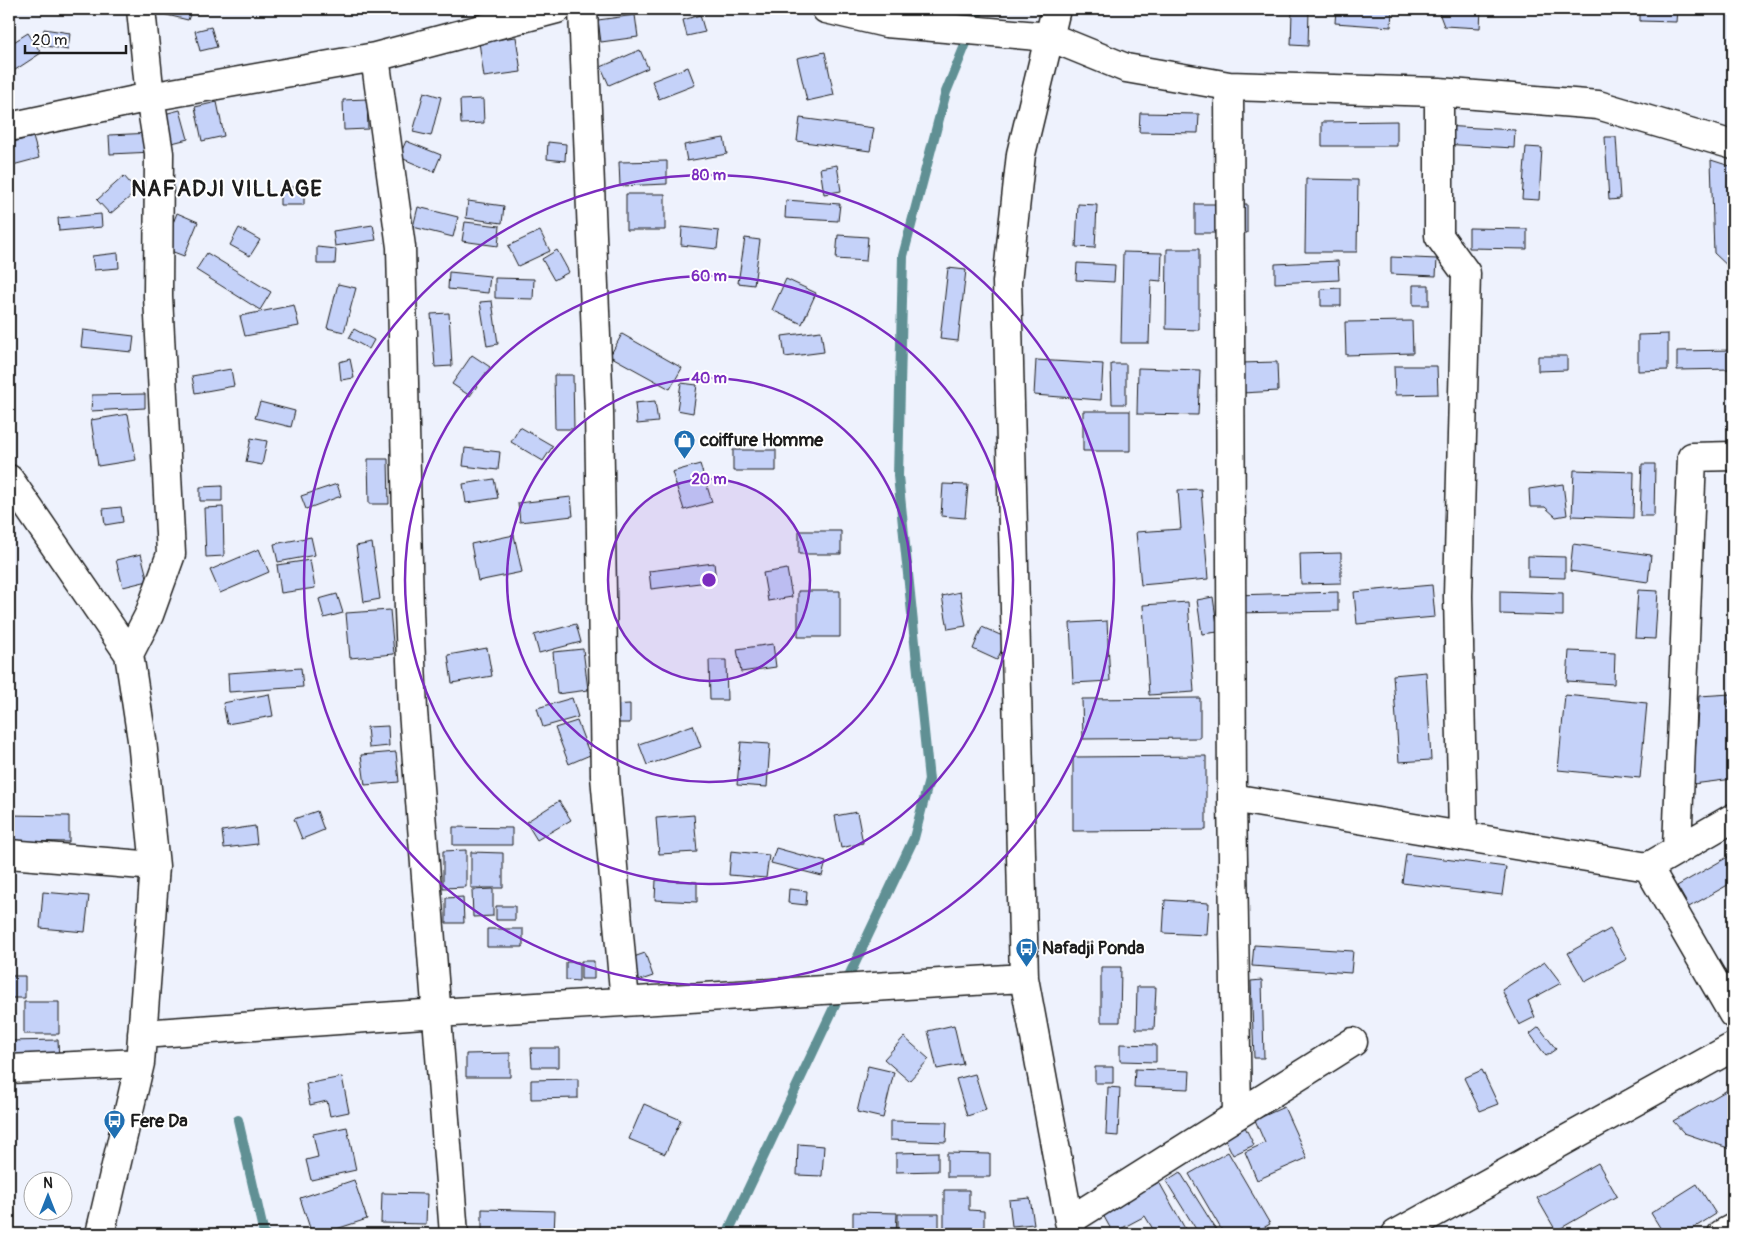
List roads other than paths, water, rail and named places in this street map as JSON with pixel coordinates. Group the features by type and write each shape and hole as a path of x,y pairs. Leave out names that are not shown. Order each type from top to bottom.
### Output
{"street":[{"path":"129,654 148,615 171,554 158,296 160,153 150,97 141,9"},
{"path":"9,127 150,97 375,56 557,9"},
{"path":"583,9 599,412 605,776 625,1002"},
{"path":"826,9 886,24 1050,37 1126,68 1229,86 1439,92 1598,105 1733,146"},
{"path":"1056,9 1021,154 1007,282 1024,978 1071,1227 1238,1115 1354,1042"},
{"path":"375,56 401,247 408,610 413,711 454,1234"},
{"path":"1229,86 1232,798 1238,1115"},
{"path":"1439,92 1439,236 1466,273 1458,596 1463,836"},
{"path":"1677,849 1692,457 1733,456"},
{"path":"9,479 129,654 142,740 155,866 140,1063 100,1234"},
{"path":"1232,798 1648,867 1733,818"},
{"path":"9,854 155,866"},
{"path":"1648,867 1733,1014"},
{"path":"142,1034 436,1013 1024,978"},
{"path":"1396,1234 1733,1047"},
{"path":"9,1069 140,1063"},
{"path":"1722,1234 1733,1228"}],"waterway":[{"path":"727,1234 914,838 929,780 898,476 903,256 946,92 980,9"},
{"path":"238,1120 264,1234"}],"place":[{"name":"coiffure Homme","path":"684,459"},
{"name":"Nafadji Ponda","path":"1026,967"},
{"name":"Fere Da","path":"114,1140"}],"district":[{"name":"NAFADJI VILLAGE","path":"227,188"}]}
